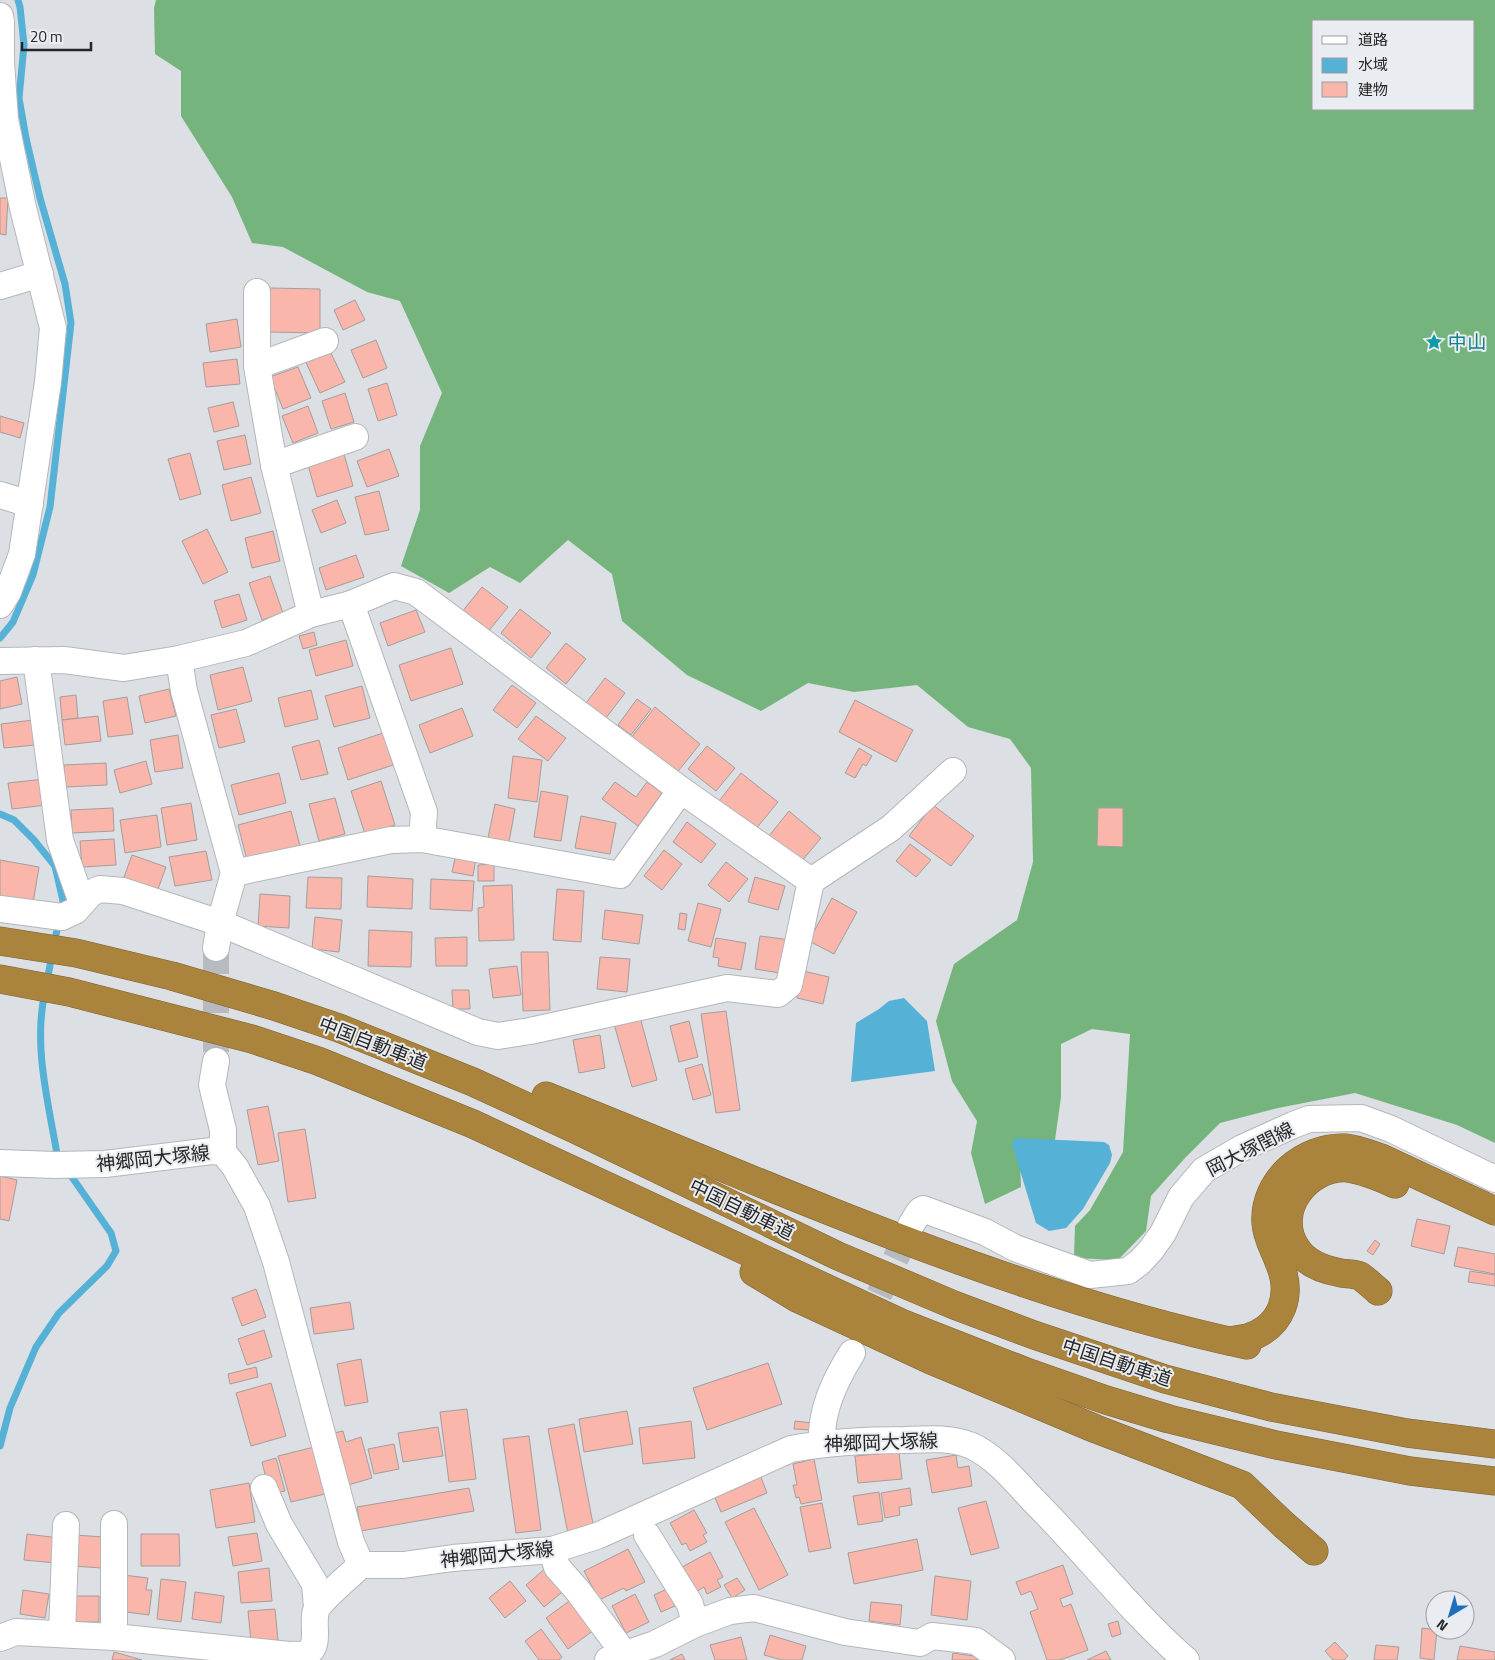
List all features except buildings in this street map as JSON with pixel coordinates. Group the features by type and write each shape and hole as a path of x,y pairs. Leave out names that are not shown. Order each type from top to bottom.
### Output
{"highway":[{"name":"中国自動車道","path":"0,941 76,953 172,976 274,1006 339,1028 473,1082 575,1128 838,1256 954,1305 1034,1335 1165,1378 1271,1406 1407,1433 1495,1444"},
{"name":"中国自動車道","path":"0,979 69,992 252,1039 318,1061 473,1124 654,1210 901,1323 1029,1373 1106,1400 1169,1419 1276,1446 1410,1471 1495,1481"},
{"path":"274,1006 430,1051 989,1272 1134,1317 1238,1343 1261,1332 1276,1320 1283,1306 1286,1294 1284,1275 1268,1239 1266,1210 1269,1196 1279,1179 1290,1167 1305,1156 1323,1150 1344,1148 1362,1151 1495,1211"},
{"path":"1378,1291 1359,1276 1330,1271 1316,1266 1302,1256 1295,1247 1290,1236 1288,1218 1291,1203 1299,1189 1316,1174 1331,1169 1347,1168 1364,1172 1384,1179 1495,1230"},
{"path":"654,1210 797,1298 931,1360 1024,1400 1242,1485 1284,1526 1314,1551"}],"street":[{"path":"0,16 2,22 1,62 5,119 22,208 53,328 48,382 22,554 8,592 0,605"},
{"path":"0,286 40,274"},
{"path":"257,292 257,366 274,465 311,614"},
{"path":"257,366 325,341"},
{"path":"274,465 354,437"},
{"path":"0,495 30,504"},
{"path":"0,661 64,660 124,668 179,659 246,643 311,614 351,604 394,586 416,592 681,790 812,881"},
{"path":"351,604 424,812 422,839"},
{"path":"179,659 184,691 234,873 220,922 216,948"},
{"path":"36,660 60,840 82,903"},
{"path":"0,908 62,917 75,911 91,893 100,889 123,891 220,922 478,1032 498,1036 530,1031 727,988 778,994 789,985 812,881 891,828 952,771"},
{"path":"234,873 391,840 422,839 620,875 681,790"},
{"path":"216,1061 212,1085 223,1130 223,1152"},
{"name":"岡大塚閏線","path":"911,1225 923,1209 985,1232 1014,1248 1090,1275 1128,1270 1140,1262 1151,1250 1163,1232 1181,1197 1204,1170 1242,1148 1309,1119 1360,1118 1391,1129 1495,1179"},
{"name":"神郷岡大塚線","path":"0,1162 62,1165 105,1164 212,1151 223,1152 235,1167 257,1206 276,1262 351,1542 361,1565 403,1565 453,1558 552,1550 597,1536 791,1449 822,1443 870,1440 953,1440 971,1446 992,1457 1058,1524 1170,1655"},
{"path":"822,1443 821,1431 834,1383 852,1353"},
{"path":"0,1638 16,1632 62,1634 114,1637 171,1652 289,1657 305,1654 312,1648 315,1640 314,1622 318,1607 314,1584 279,1524 264,1488"},
{"path":"114,1524 114,1637"},
{"path":"62,1634 66,1525"},
{"path":"647,1535 690,1604 695,1624"},
{"path":"552,1550 557,1567 578,1591 621,1658 695,1624 730,1611 754,1608 919,1652 932,1636 976,1641 1002,1660"},
{"path":"318,1607 361,1565"}],"green space":[{"path":"156,0 1495,0 1495,1143 1457,1125 1355,1093 1278,1108 1220,1123 1151,1196 1146,1231 1118,1260 1074,1258 1075,1226 1090,1210 1123,1152 1130,1034 1092,1029 1061,1044 1061,1097 1055,1140 1020,1160 1021,1187 985,1204 971,1153 977,1121 952,1081 936,1021 954,964 1017,920 1033,862 1031,768 1010,739 968,727 917,685 854,692 808,683 761,711 687,675 622,621 612,574 568,540 520,583 490,567 449,593 401,566 420,510 420,446 442,393 400,301 367,292 283,247 252,243 232,197 181,116 181,71 155,54 154,8"}],"water":[{"path":"904,998 927,1021 935,1071 851,1082 856,1023 889,1001"},
{"path":"1015,1138 1104,1142 1109,1145 1112,1155 1110,1163 1083,1209 1066,1228 1049,1231 1036,1223 1012,1144"}],"waterway":[{"path":"0,638 13,622 33,575 50,507 71,323 65,284 40,198 19,98 24,45 18,0"},
{"path":"0,814 14,820 34,840 55,866 63,901 62,910"},
{"path":"54,944 59,921"},
{"path":"47,981 52,955"},
{"path":"45,992 42,1012 41,1053 57,1154 60,1158"},
{"path":"0,1446 10,1408 36,1347 59,1313 107,1266 116,1251 111,1233 67,1170"}],"tunnel":[{"path":"216,948 216,1061"},
{"path":"863,1330 911,1225"}],"place":[{"name":"中山","path":"1434,342"}]}
